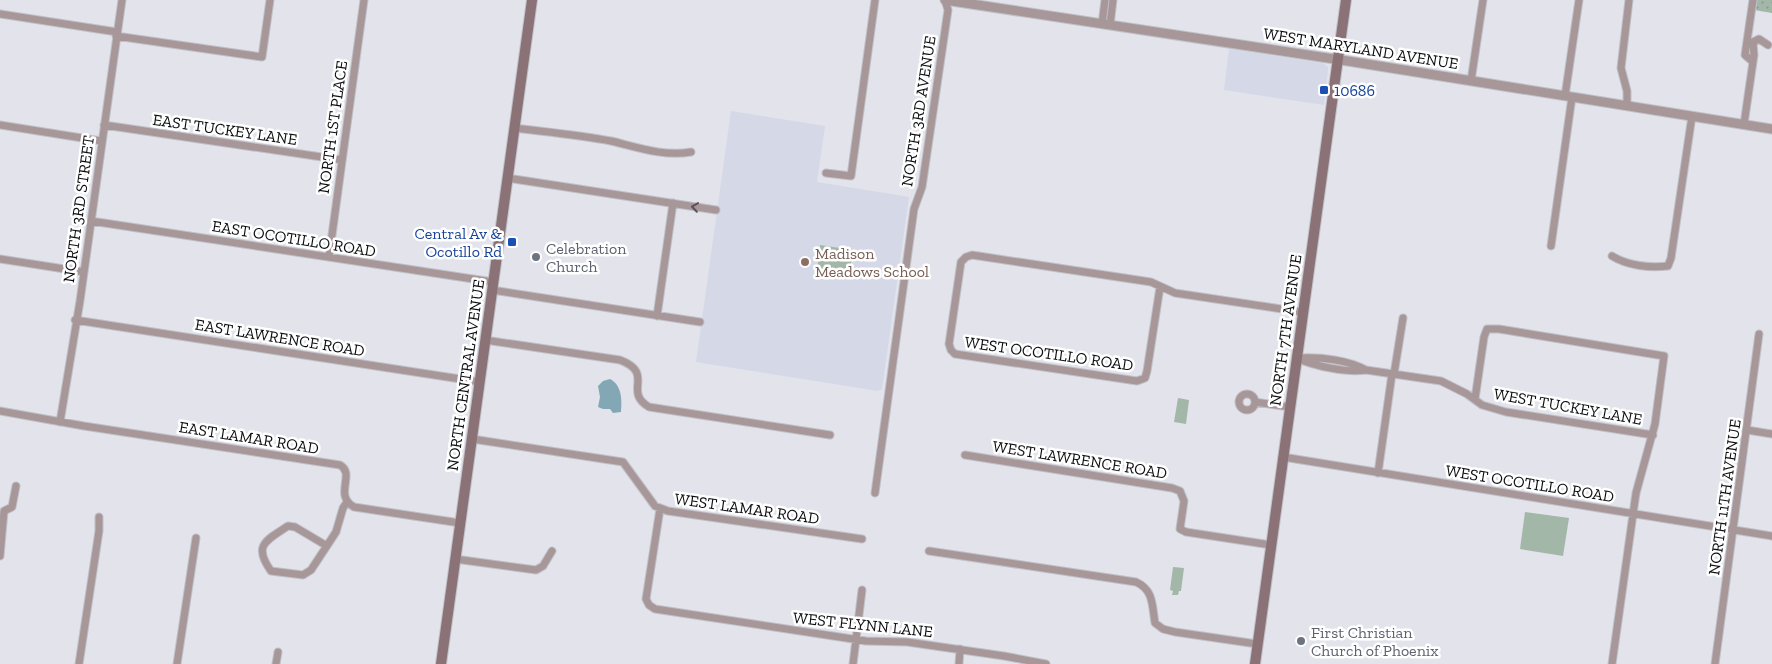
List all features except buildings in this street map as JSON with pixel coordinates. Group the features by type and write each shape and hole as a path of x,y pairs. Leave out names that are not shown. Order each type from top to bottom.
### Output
{"main road":[{"name":"NORTH CENTRAL AVENUE","path":"440,664 532,0"},
{"name":"NORTH 7TH AVENUE","path":"1255,664 1346,0"}],"street":[{"name":"NORTH 3RD STREET","path":"60,422 84,272 122,0"},
{"path":"0,14 262,57 270,0"},
{"name":"NORTH 1ST PLACE","path":"329,258 364,0"},
{"path":"826,173 851,176 875,0"},
{"name":"WEST MARYLAND AVENUE","path":"945,0 1338,59 1772,129"},
{"name":"NORTH 3RD AVENUE","path":"875,493 914,209 922,187 929,146 948,10 945,0"},
{"path":"1105,0 1106,24"},
{"path":"1106,24 1113,0"},
{"path":"1471,81 1483,0"},
{"path":"1551,246 1579,0"},
{"path":"1627,106 1627,91 1620,68 1629,0"},
{"path":"1753,0 1745,55 1753,58"},
{"path":"1744,124 1753,58 1753,42 1762,40 1770,45"},
{"path":"1612,256 1622,262 1657,267 1668,266 1671,258 1692,116"},
{"path":"0,125 101,141"},
{"name":"EAST TUCKEY LANE","path":"104,125 342,160"},
{"path":"514,128 611,142 650,150 680,153 691,152"},
{"path":"507,178 716,210"},
{"path":"657,316 673,203"},
{"name":"EAST OCOTILLO ROAD","path":"91,221 329,258 492,286"},
{"name":"WEST OCOTILLO ROAD","path":"972,255 1151,282 1160,287 1147,371 1145,378 1137,381 955,354 949,344 961,262 966,257 972,255"},
{"path":"0,259 84,272"},
{"path":"492,286 700,322"},
{"path":"1160,287 1175,293 1302,312"},
{"path":"1378,473 1403,318"},
{"name":"EAST LAWRENCE ROAD","path":"75,320 480,382"},
{"path":"1475,399 1484,336 1487,329 1499,329 1664,356 1653,435 1638,482 1612,664"},
{"name":"NORTH 11TH AVENUE","path":"1714,664 1734,529 1759,334"},
{"path":"485,340 607,358 628,363 634,366 638,372 637,387 639,399 649,407 830,435"},
{"name":"WEST TUCKEY LANE","path":"1296,358 1314,358 1357,365 1366,370 1441,382 1452,385 1482,405 1506,412 1653,435"},
{"path":"1255,402 1290,407"},
{"name":"EAST LAMAR ROAD","path":"0,411 340,465 347,472 344,493 347,502"},
{"path":"1747,430 1772,434"},
{"name":"WEST LAMAR ROAD","path":"472,439 623,462 652,503 660,509 671,512 862,539"},
{"name":"WEST LAWRENCE ROAD","path":"964,455 1172,488 1180,492 1184,501 1180,529 1186,532 1271,545"},
{"name":"WEST OCOTILLO ROAD","path":"1283,458 1772,536"},
{"path":"0,556 2,510 12,507 16,486"},
{"path":"327,546 294,527 288,526 266,540 261,552 264,561 271,571 303,575 311,570 327,546 336,532 342,508 347,502 358,509 460,523"},
{"name":"WEST FLYNN LANE","path":"660,509 646,599 649,605 656,609 856,640 907,642 960,649 1046,664"},
{"path":"79,664 99,532 99,517"},
{"path":"177,664 196,538"},
{"path":"455,559 536,570 541,568 552,551"},
{"path":"929,551 1136,582 1144,586 1149,592 1156,623 1163,628 1175,632 1257,644"},
{"path":"853,664 862,590"},
{"path":"959,664 960,649"},
{"path":"276,664 278,652"}],"shaded area":[{"path":"1229,49 1323,63 1328,67 1324,105 1224,90"},
{"name":"Madison Meadows School","path":"731,111 825,126 817,182 909,197 882,389 878,391 696,362"}],"green space":[{"path":"1756,0 1772,0 1772,13 1754,10"},
{"path":"820,245 853,250 849,276 817,271"},
{"path":"1178,398 1189,400 1186,424 1174,422"},
{"path":"1525,512 1569,518 1563,556 1520,549"},
{"path":"1173,567 1184,568 1181,591 1179,591 1178,595 1172,595 1173,591 1170,590"}],"water":[{"path":"610,379 619,389 621,412 613,413 610,409 598,407 600,397 598,386 603,381"}],"place":[{"name":"10686","path":"1324,90"},
{"name":"Central Av & Ocotillo Rd","path":"512,242"},
{"name":"Celebration Church","path":"536,257"},
{"name":"Madison Meadows School","path":"805,262"},
{"name":"First Christian Church of Phoenix","path":"1301,641"}]}
